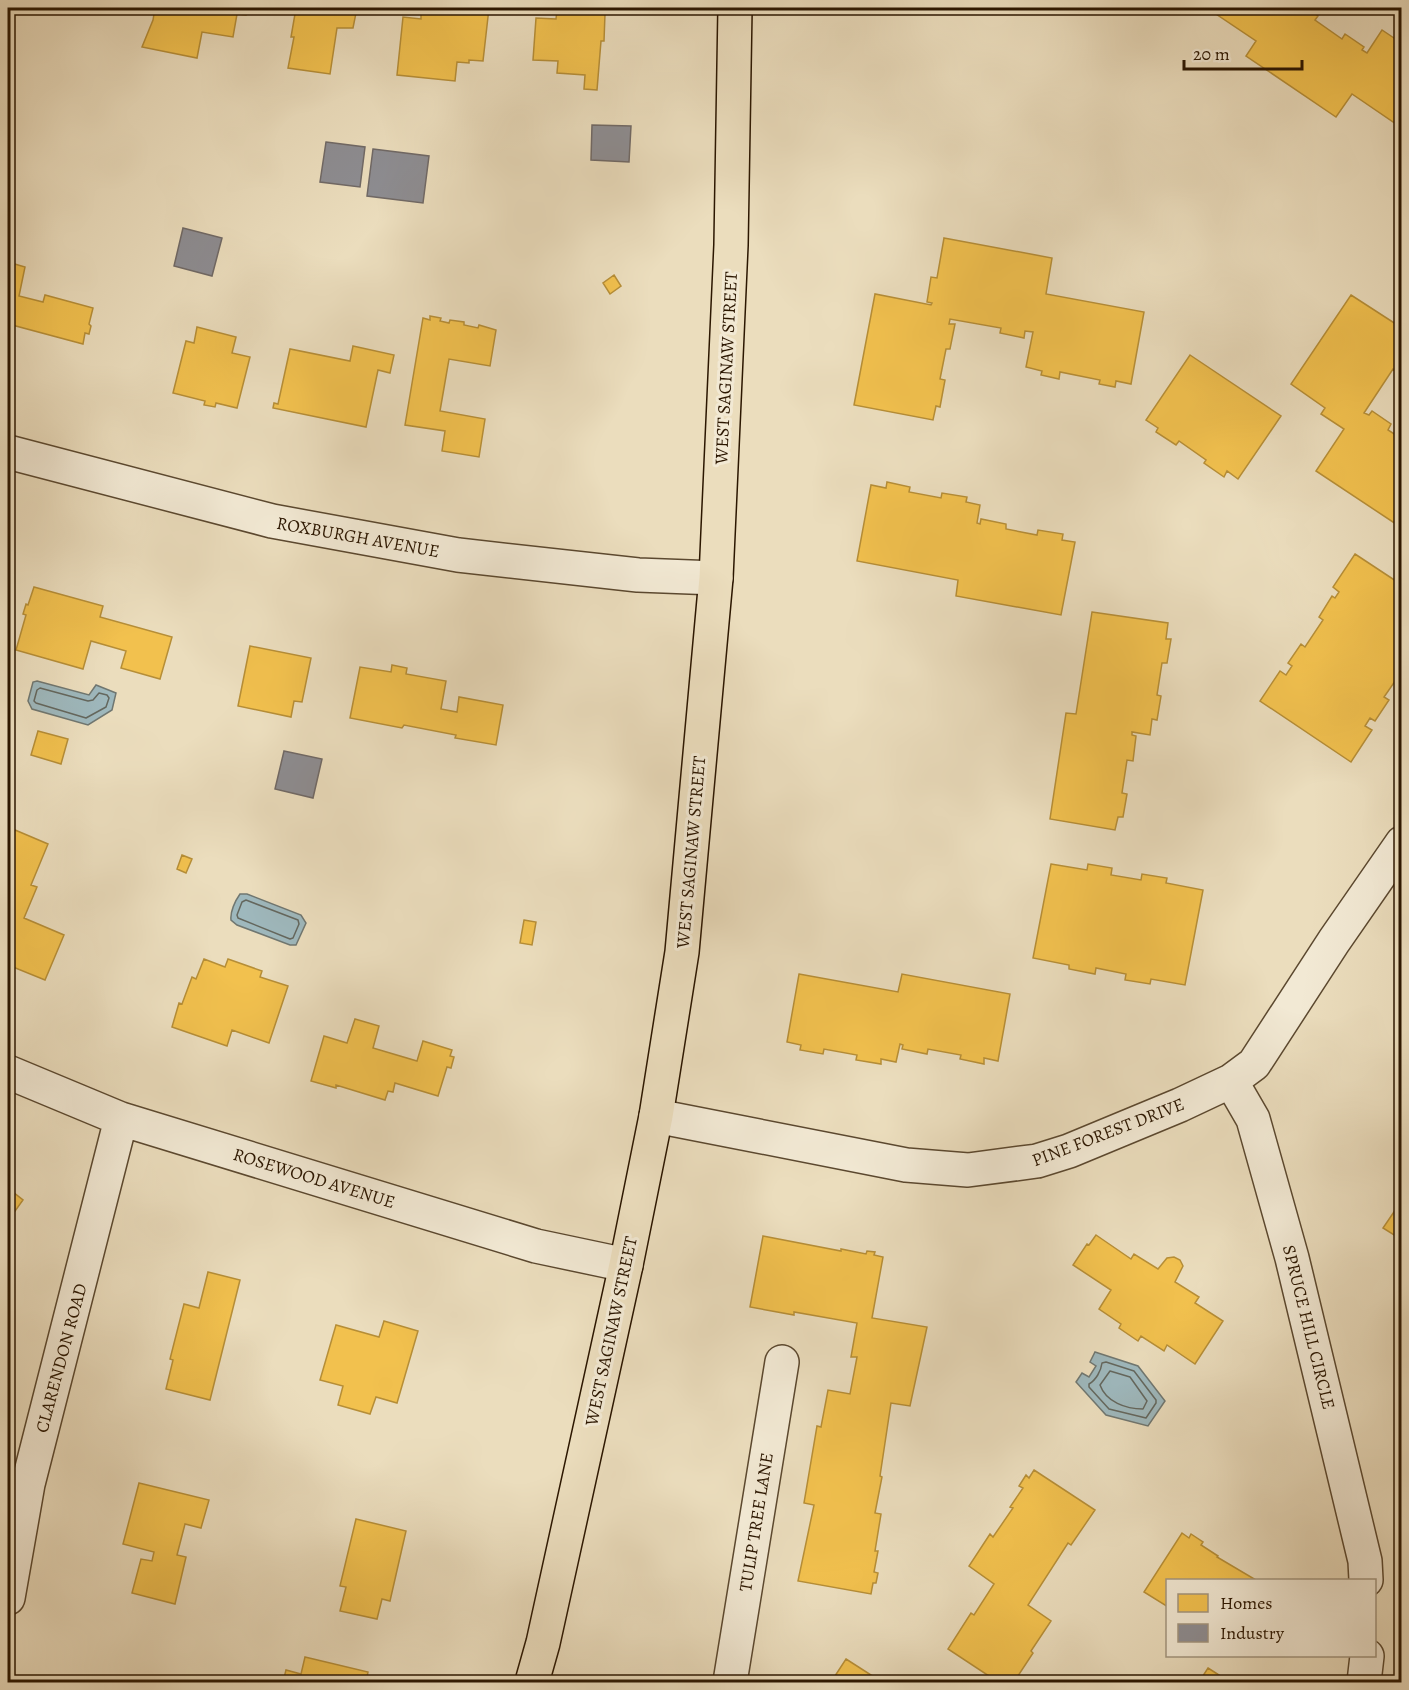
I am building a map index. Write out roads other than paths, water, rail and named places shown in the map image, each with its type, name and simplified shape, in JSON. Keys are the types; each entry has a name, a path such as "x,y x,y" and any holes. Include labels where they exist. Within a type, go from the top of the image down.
{"main road":[{"name":"WEST SAGINAW STREET","path":"532,1683 543,1643 626,1265 656,1116 682,952 716,578 731,245 735,8"}],"street":[{"name":"ROXBURGH AVENUE","path":"8,452 272,521 458,555 638,575 716,578"},
{"name":"PINE FOREST DRIVE","path":"656,1116 906,1165 968,1170 1047,1158 1180,1105 1232,1081 1254,1064 1271,1041 1334,940 1401,843"},
{"name":"ROSEWOOD AVENUE","path":"8,1072 121,1119 544,1248 626,1265"},
{"name":"SPRUCE HILL CIRCLE","path":"1232,1081 1254,1119 1289,1248 1329,1405 1365,1561 1366,1579"},
{"name":"CLARENDON ROAD","path":"8,1598 28,1484 121,1119"},
{"name":"TULIP TREE LANE","path":"730,1683 782,1362"},
{"path":"1364,1683 1367,1657"}],"water":[{"path":"37,681 89,695 96,685 116,693 112,710 88,725 32,709 28,701 33,682"},
{"path":"240,894 247,894 301,915 306,923 296,945 290,945 237,925 231,920 233,907"},
{"path":"1095,1352 1138,1366 1165,1401 1148,1426 1106,1415 1076,1382 1082,1373 1089,1377 1096,1366 1090,1362"}]}
